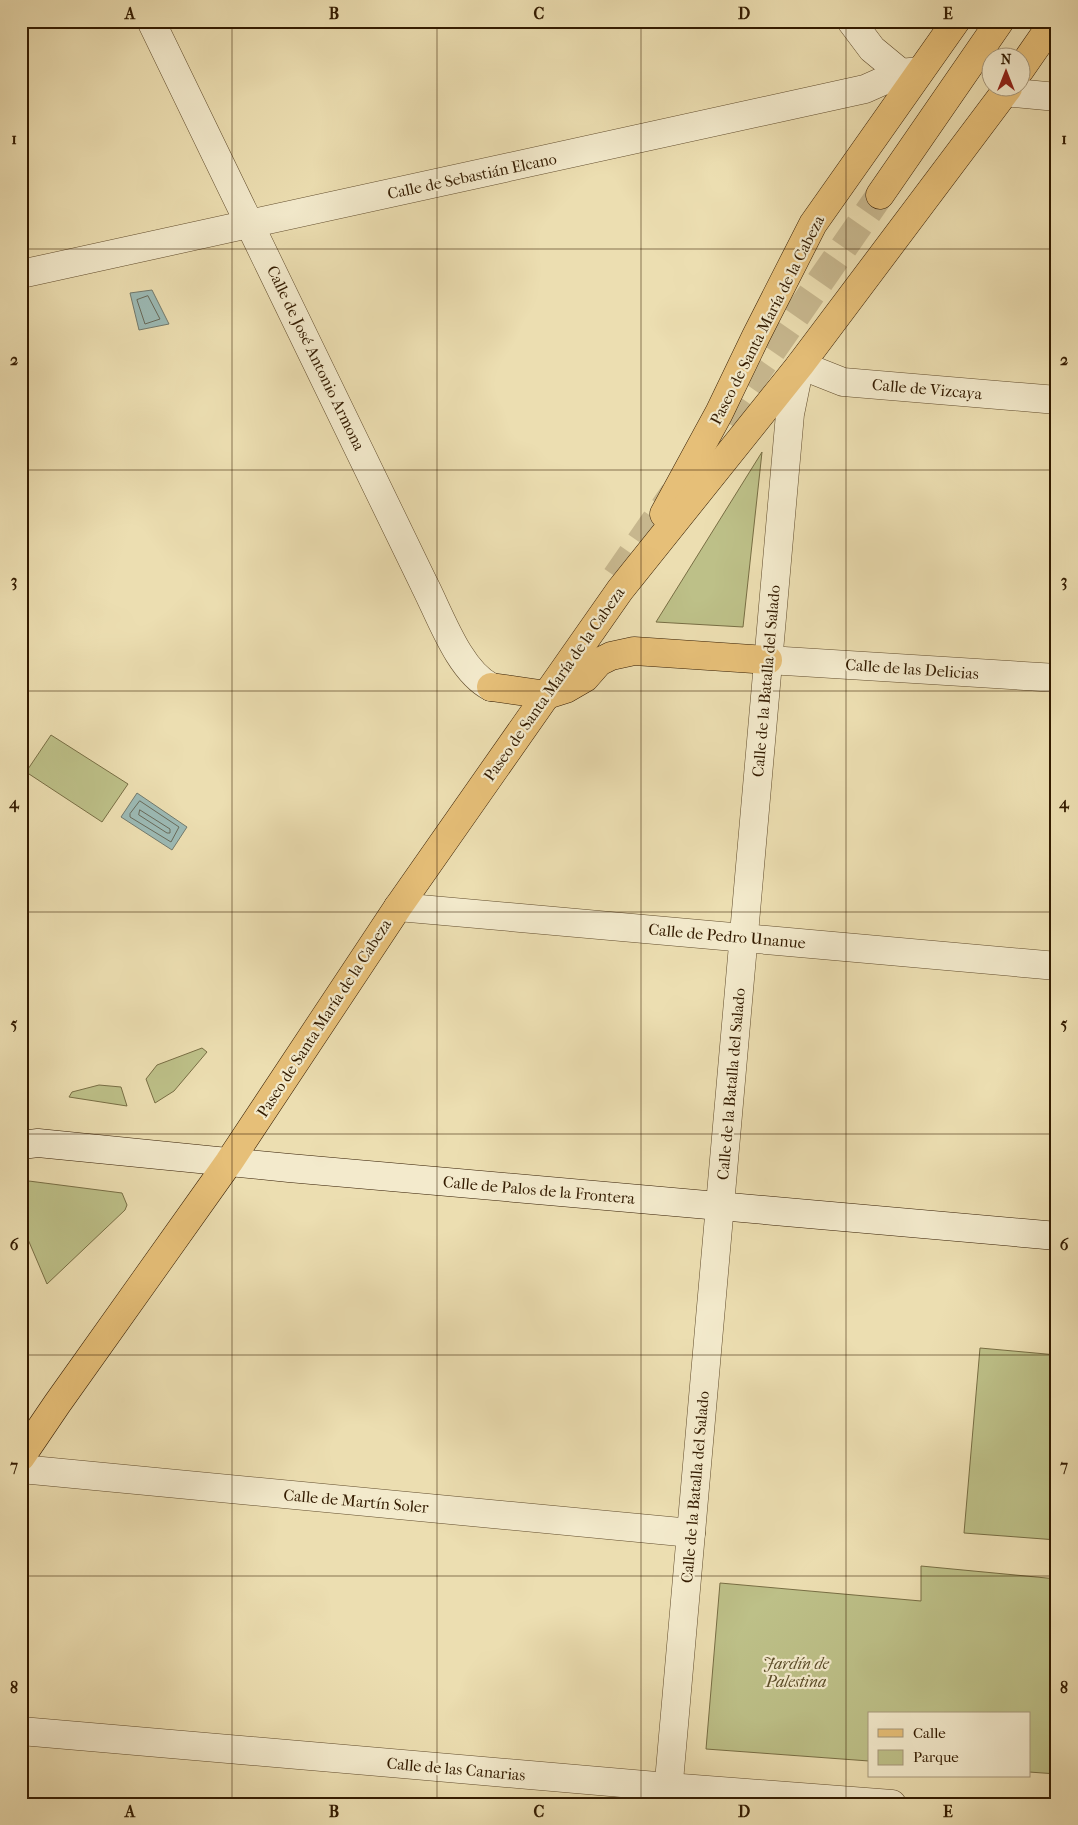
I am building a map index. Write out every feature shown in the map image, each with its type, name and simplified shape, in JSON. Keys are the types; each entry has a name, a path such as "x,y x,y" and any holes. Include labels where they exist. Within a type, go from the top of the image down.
{"main road":[{"name":"Paseo de Santa María de la Cabeza","path":"628,578 719,412 813,224 910,72 956,21"},
{"path":"880,195 1000,21"},
{"path":"1030,56 1054,21"},
{"name":"Paseo de Santa María de la Cabeza","path":"21,1457 229,1162 398,907 628,578 800,365 1000,98"},
{"path":"491,687 548,695 566,689 585,678 599,662 610,656 634,651 768,660"},
{"path":"491,687 506,700 511,714 512,743"}],"street":[{"name":"Calle de José Antonio Armona","path":"151,21 424,584 466,665 480,681 491,687"},
{"path":"851,21 872,49 910,72"},
{"name":"Calle de Sebastián Elcano","path":"21,274 865,90 910,72"},
{"path":"1030,93 1057,97"},
{"name":"Calle de Vizcaya","path":"800,365 843,382 1057,400"},
{"name":"Calle de la Batalla del Salado","path":"668,1796 790,414 800,365"},
{"name":"Calle de las Delicias","path":"768,660 1057,678"},
{"name":"Calle de Pedro Unanue","path":"398,907 1057,966"},
{"name":"Calle de Palos de la Frontera","path":"27,1141 229,1162 1057,1236"},
{"name":"Calle de Martín Soler","path":"21,1469 690,1533"},
{"name":"Calle de las Canarias","path":"21,1731 668,1796 892,1804"}],"green space":[{"path":"762,452 743,627 656,622"},
{"path":"51,735 128,784 102,822 26,772"},
{"path":"202,1048 207,1052 174,1091 155,1103 146,1079 157,1065"},
{"path":"99,1085 121,1087 127,1106 69,1097 72,1092"},
{"path":"21,1180 122,1193 127,1205 125,1210 47,1284 21,1223"},
{"path":"980,1348 1057,1355 1057,1540 964,1533"},
{"name":"Jardín de Palestina","path":"921,1566 1057,1579 1057,1774 1030,1772 1030,1712 868,1712 868,1761 706,1749 720,1583 921,1601"}],"water":[{"path":"152,290 169,324 139,330 130,293"},
{"path":"137,793 187,827 172,850 121,817"}],"tunnel":[{"path":"724,420 880,195"},
{"path":"616,577 674,493"}]}
